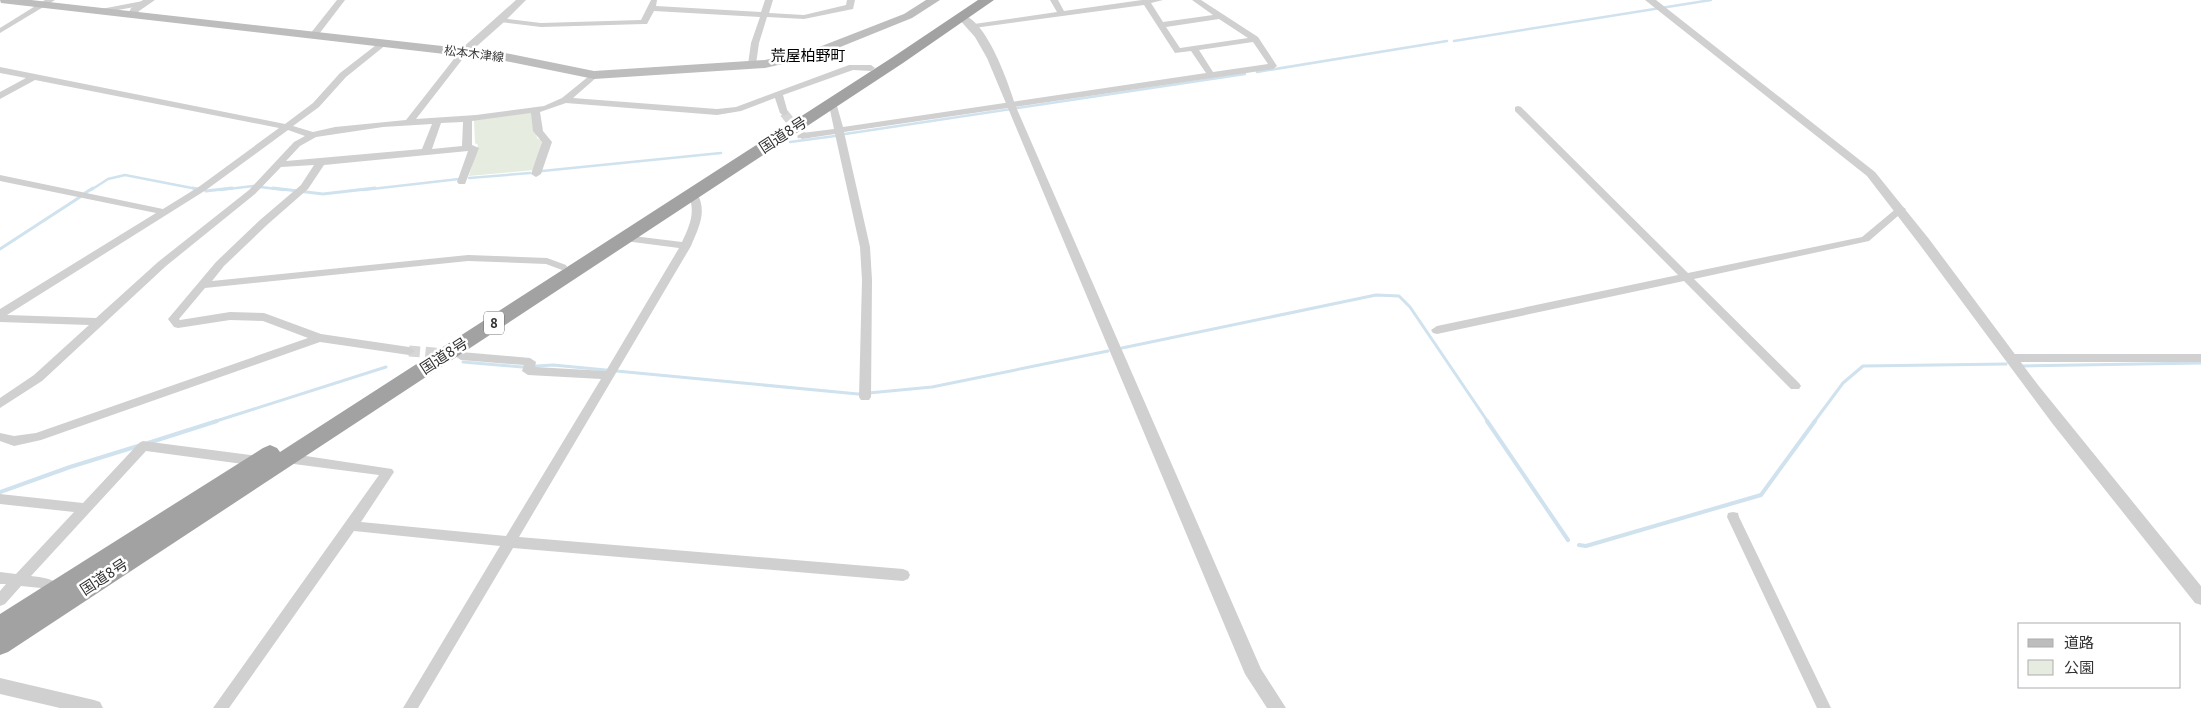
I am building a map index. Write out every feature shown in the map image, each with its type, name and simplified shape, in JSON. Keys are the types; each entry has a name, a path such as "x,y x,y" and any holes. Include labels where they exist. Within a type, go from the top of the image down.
{"highway":[{"name":"国道8号","path":"0,626 871,68 972,0"},
{"name":"国道8号","path":"0,645 828,106 968,22 987,0"}],"main road":[{"name":"松本木津線","path":"0,0 47,2 133,15 505,57 594,74 789,60 818,52 908,16 934,0"}],"street":[{"path":"313,36 341,0"},
{"path":"409,122 464,52 501,20 520,0"},
{"path":"752,64 755,43 768,0"},
{"path":"501,20 541,26 644,22 653,4 804,18 850,7 851,0"},
{"path":"1054,0 1062,14"},
{"path":"968,22 1062,14 1140,1 1159,0"},
{"path":"802,136 1011,107 1273,66 1256,39 1196,0"},
{"path":"1650,0 1871,174 1901,209 2011,358 2201,598"},
{"path":"100,11 147,1"},
{"path":"133,15 134,10 147,1"},
{"path":"1140,1 1178,51 1256,39"},
{"path":"0,31 47,2"},
{"path":"1160,25 1220,16"},
{"path":"968,22 985,45 1254,674 1277,708"},
{"path":"0,316 203,188 316,106 343,76 383,44"},
{"path":"1194,49 1211,75"},
{"path":"566,100 717,112 738,109 852,68 871,68"},
{"path":"0,70 288,127 313,135"},
{"path":"0,404 38,378 162,264 252,192 296,144 313,135 356,127 468,118 546,108 566,100 594,74"},
{"path":"0,96 35,76"},
{"path":"779,95 784,113"},
{"path":"828,106 834,108 865,247 867,280 864,393"},
{"path":"535,109 538,131 547,142 536,174"},
{"path":"1518,109 1794,386"},
{"path":"467,148 468,118"},
{"path":"426,152 438,120"},
{"path":"279,164 474,148 462,182"},
{"path":"321,162 301,191 264,222 202,285 173,319 178,324 230,316 264,317 319,338 409,351"},
{"path":"0,178 165,212"},
{"path":"410,708 686,246 699,212 693,193"},
{"path":"1437,330 1865,239 1901,209"},
{"path":"624,238 686,246"},
{"path":"202,285 468,258 547,261 562,267"},
{"path":"0,316 99,322"},
{"path":"0,437 14,440 37,437 319,338"},
{"path":"461,356 530,362 528,371 610,372"},
{"path":"2011,358 2201,358"},
{"path":"0,600 143,446 258,461"},
{"path":"220,708 388,472 286,458"},
{"path":"0,499 86,508"},
{"path":"1733,517 1824,708"},
{"path":"351,526 510,542 903,575"},
{"path":"0,578 43,583 57,590"},
{"path":"0,686 94,708"}],"green space":[{"path":"532,112 537,138 542,141 534,170 469,176 478,145 475,143 474,120"}],"waterway":[{"path":"1454,41 1711,0"},
{"path":"1257,72 1447,41"},
{"path":"845,134 1245,74"},
{"path":"790,142 835,136"},
{"path":"542,171 721,153"},
{"path":"469,178 530,173"},
{"path":"91,190 108,179 125,175 197,189 193,188"},
{"path":"363,190 459,179"},
{"path":"220,190 253,186 284,190"},
{"path":"85,193 93,188"},
{"path":"206,191 232,188"},
{"path":"273,188 323,194 375,188"},
{"path":"0,249 80,197"},
{"path":"1122,348 1376,295 1399,296 1410,307 1488,422"},
{"path":"463,362 522,367 553,365 858,394 932,387 1108,351"},
{"path":"2022,366 2201,363"},
{"path":"1814,422 1843,383 1863,366 2006,364"},
{"path":"213,422 386,367"},
{"path":"148,443 217,421"},
{"path":"1487,421 1568,540"},
{"path":"1579,545 1586,546 1761,495 1815,421"},
{"path":"0,492 70,467 138,446"}],"tunnel":[{"path":"784,113 802,136"},
{"path":"409,351 447,354"}],"district":[{"name":"荒屋柏野町","path":"808,56"}]}
